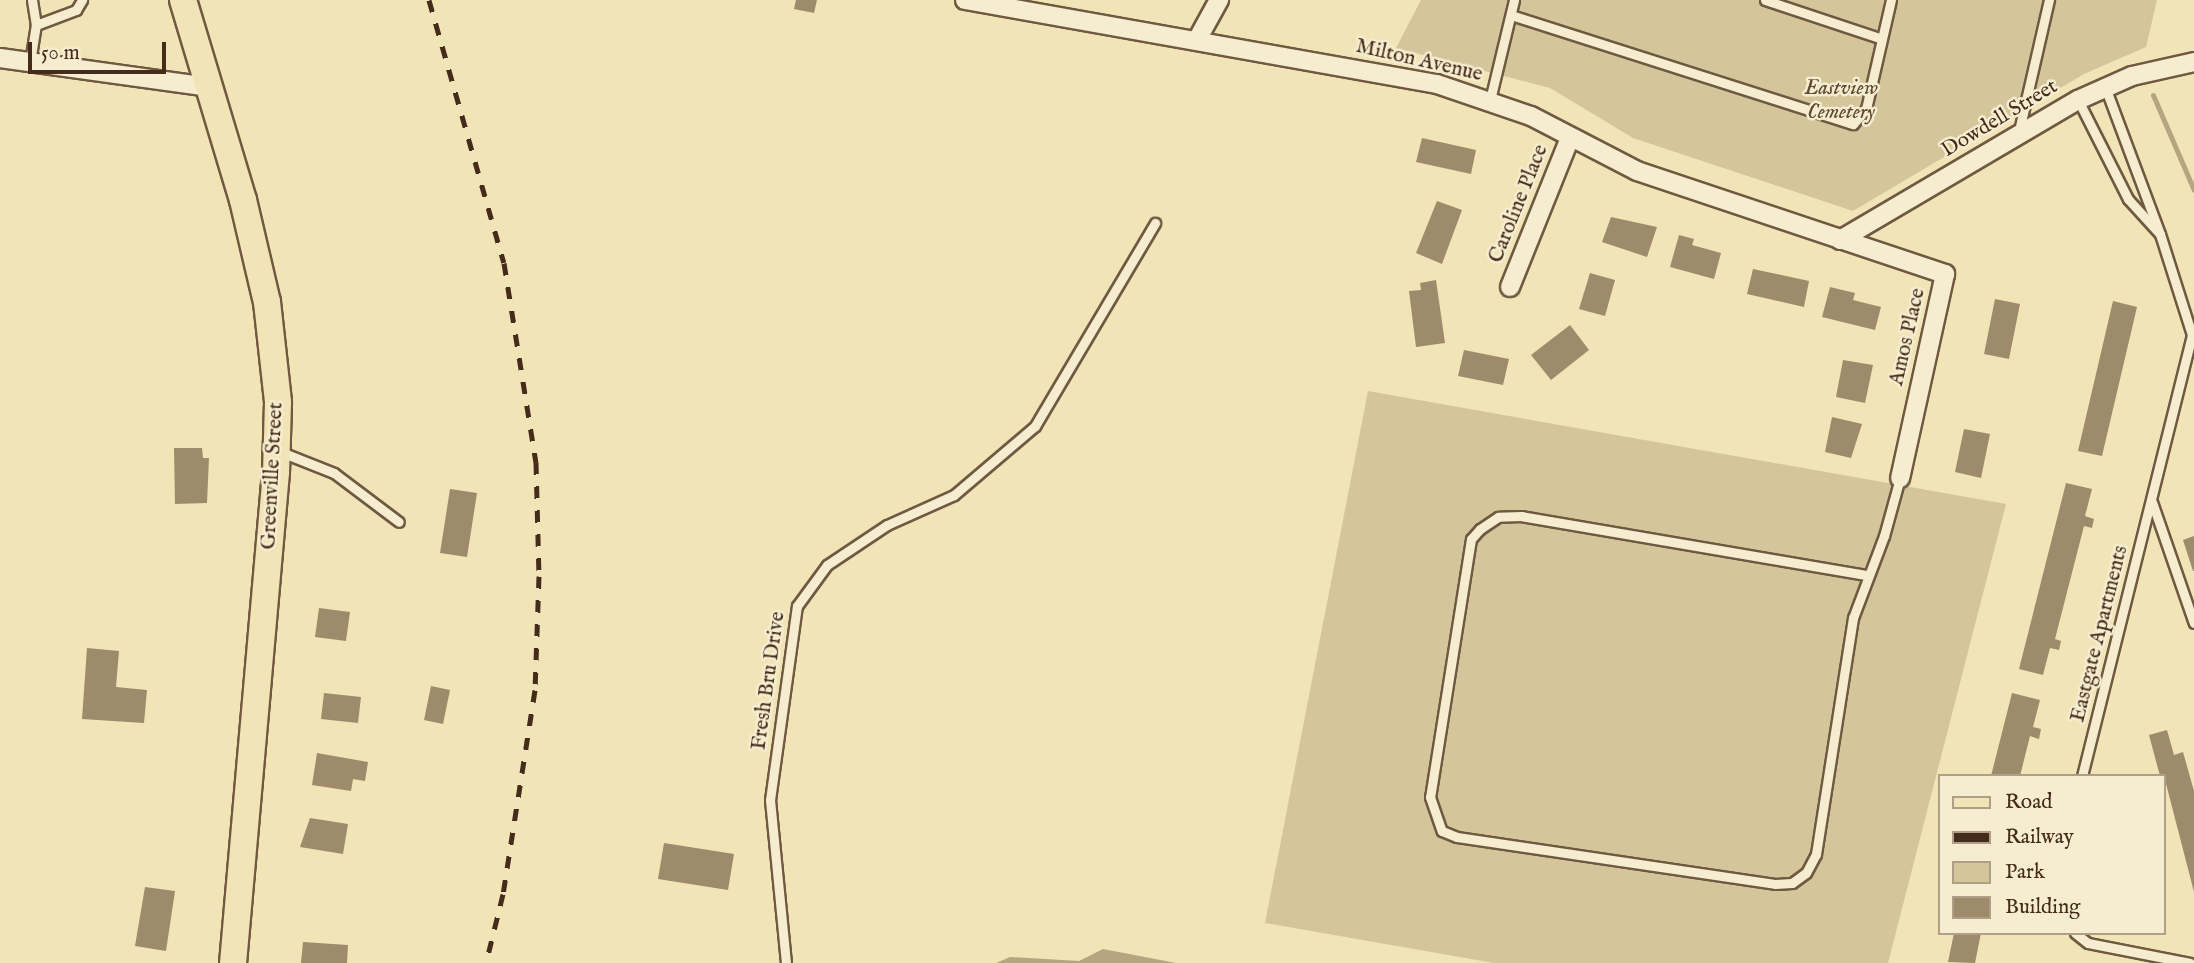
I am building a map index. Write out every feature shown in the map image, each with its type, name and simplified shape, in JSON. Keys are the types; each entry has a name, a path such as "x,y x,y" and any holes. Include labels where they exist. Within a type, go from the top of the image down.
{"main road":[{"name":"Greenville Street","path":"183,0 243,200 275,336 277,450 233,963"}],"street":[{"name":"Milton Avenue","path":"965,0 1437,83 1490,100 1637,172 1840,240"},
{"path":"1197,40 1220,0"},
{"path":"0,58 208,87"},
{"name":"Dowdell Street","path":"1840,240 2078,100 2105,87 2157,69 2194,62"},
{"name":"Caroline Place","path":"1510,287 1570,138"},
{"name":"Amos Place","path":"1840,240 1945,274 1900,478"}],"lane":[{"path":"30,62 36,25 32,0"},
{"path":"36,25 76,10 82,0"},
{"path":"1490,100 1514,0"},
{"path":"1765,0 1882,39"},
{"path":"1511,15 1844,124 1853,124 1866,109 1891,0"},
{"path":"2018,136 2049,0"},
{"name":"Eastgate Apartments","path":"2083,774 2192,335 2160,233 2105,87"},
{"path":"2078,100 2128,199 2160,233"},
{"name":"Fresh Bru Drive","path":"786,963 770,800 797,606 827,565 887,524 954,495 1035,426 1155,223"},
{"path":"277,450 334,473 399,522"},
{"path":"1866,575 1522,516 1498,517 1480,528 1471,539 1430,797 1442,831 1485,841 1792,883 1806,873 1816,854 1853,618 1866,575 1884,536 1900,478"},
{"path":"2152,500 2194,623"},
{"path":"2078,935 2088,943 2190,963"}],"green space":[{"name":"Eastview Cemetery","path":"1421,0 2157,0 2146,47 2084,74 1853,211 1633,138 1550,88 1396,48"},
{"path":"1368,391 2006,504 1888,963 1494,963 1265,923"}],"shaded area":[{"path":"1103,949 1176,963 996,963 1010,957 1079,961"}],"building":[{"path":"796,0 817,0 814,13 794,9"},
{"path":"1422,138 1476,150 1471,174 1416,162"},
{"path":"1437,201 1462,210 1442,264 1416,253"},
{"path":"1611,217 1657,227 1647,257 1602,242"},
{"path":"1679,235 1694,239 1692,245 1721,253 1714,279 1670,267"},
{"path":"1753,269 1809,281 1804,307 1747,294"},
{"path":"1590,273 1615,280 1605,316 1579,309"},
{"path":"1436,280 1445,343 1416,347 1409,291 1421,290 1420,283"},
{"path":"1830,287 1855,293 1853,300 1881,307 1875,330 1822,317"},
{"path":"1995,299 2020,304 2009,359 1984,354"},
{"path":"2113,301 2137,307 2102,456 2078,451"},
{"path":"1570,325 1589,350 1551,380 1531,355"},
{"path":"1464,350 1509,359 1503,385 1458,376"},
{"path":"1843,360 1873,365 1865,403 1836,397"},
{"path":"1832,417 1862,424 1851,458 1825,452"},
{"path":"1964,429 1990,434 1981,478 1955,472"},
{"path":"174,448 202,448 203,458 209,458 207,503 175,504"},
{"path":"2066,483 2092,489 2085,516 2094,519 2092,528 2084,526 2055,639 2061,641 2059,650 2050,648 2043,675 2019,669"},
{"path":"450,489 477,493 467,557 440,553"},
{"path":"2194,536 2194,571 2193,571 2183,540"},
{"path":"319,608 350,612 346,641 315,637"},
{"path":"87,648 119,651 116,687 147,690 144,723 82,719"},
{"path":"431,686 450,690 443,724 424,720"},
{"path":"324,693 361,697 358,723 321,719"},
{"path":"2012,693 2040,700 2033,727 2041,729 2039,739 2030,736 2020,774 1992,774"},
{"path":"2167,730 2174,755 2183,752 2194,791 2194,892 2166,784 2166,774 2159,774 2149,735"},
{"path":"317,753 368,762 365,781 353,779 351,791 312,785"},
{"path":"310,818 348,824 343,854 300,847"},
{"path":"664,843 734,854 728,890 658,879"},
{"path":"145,887 175,891 166,951 135,946"},
{"path":"1954,935 1981,935 1975,963 1948,962"},
{"path":"303,942 348,945 347,963 301,963"}],"waterway":[{"path":"2153,95 2194,190"}],"railway":[{"path":"429,0 504,263 536,462 539,576 535,690 503,894 486,963"}]}
